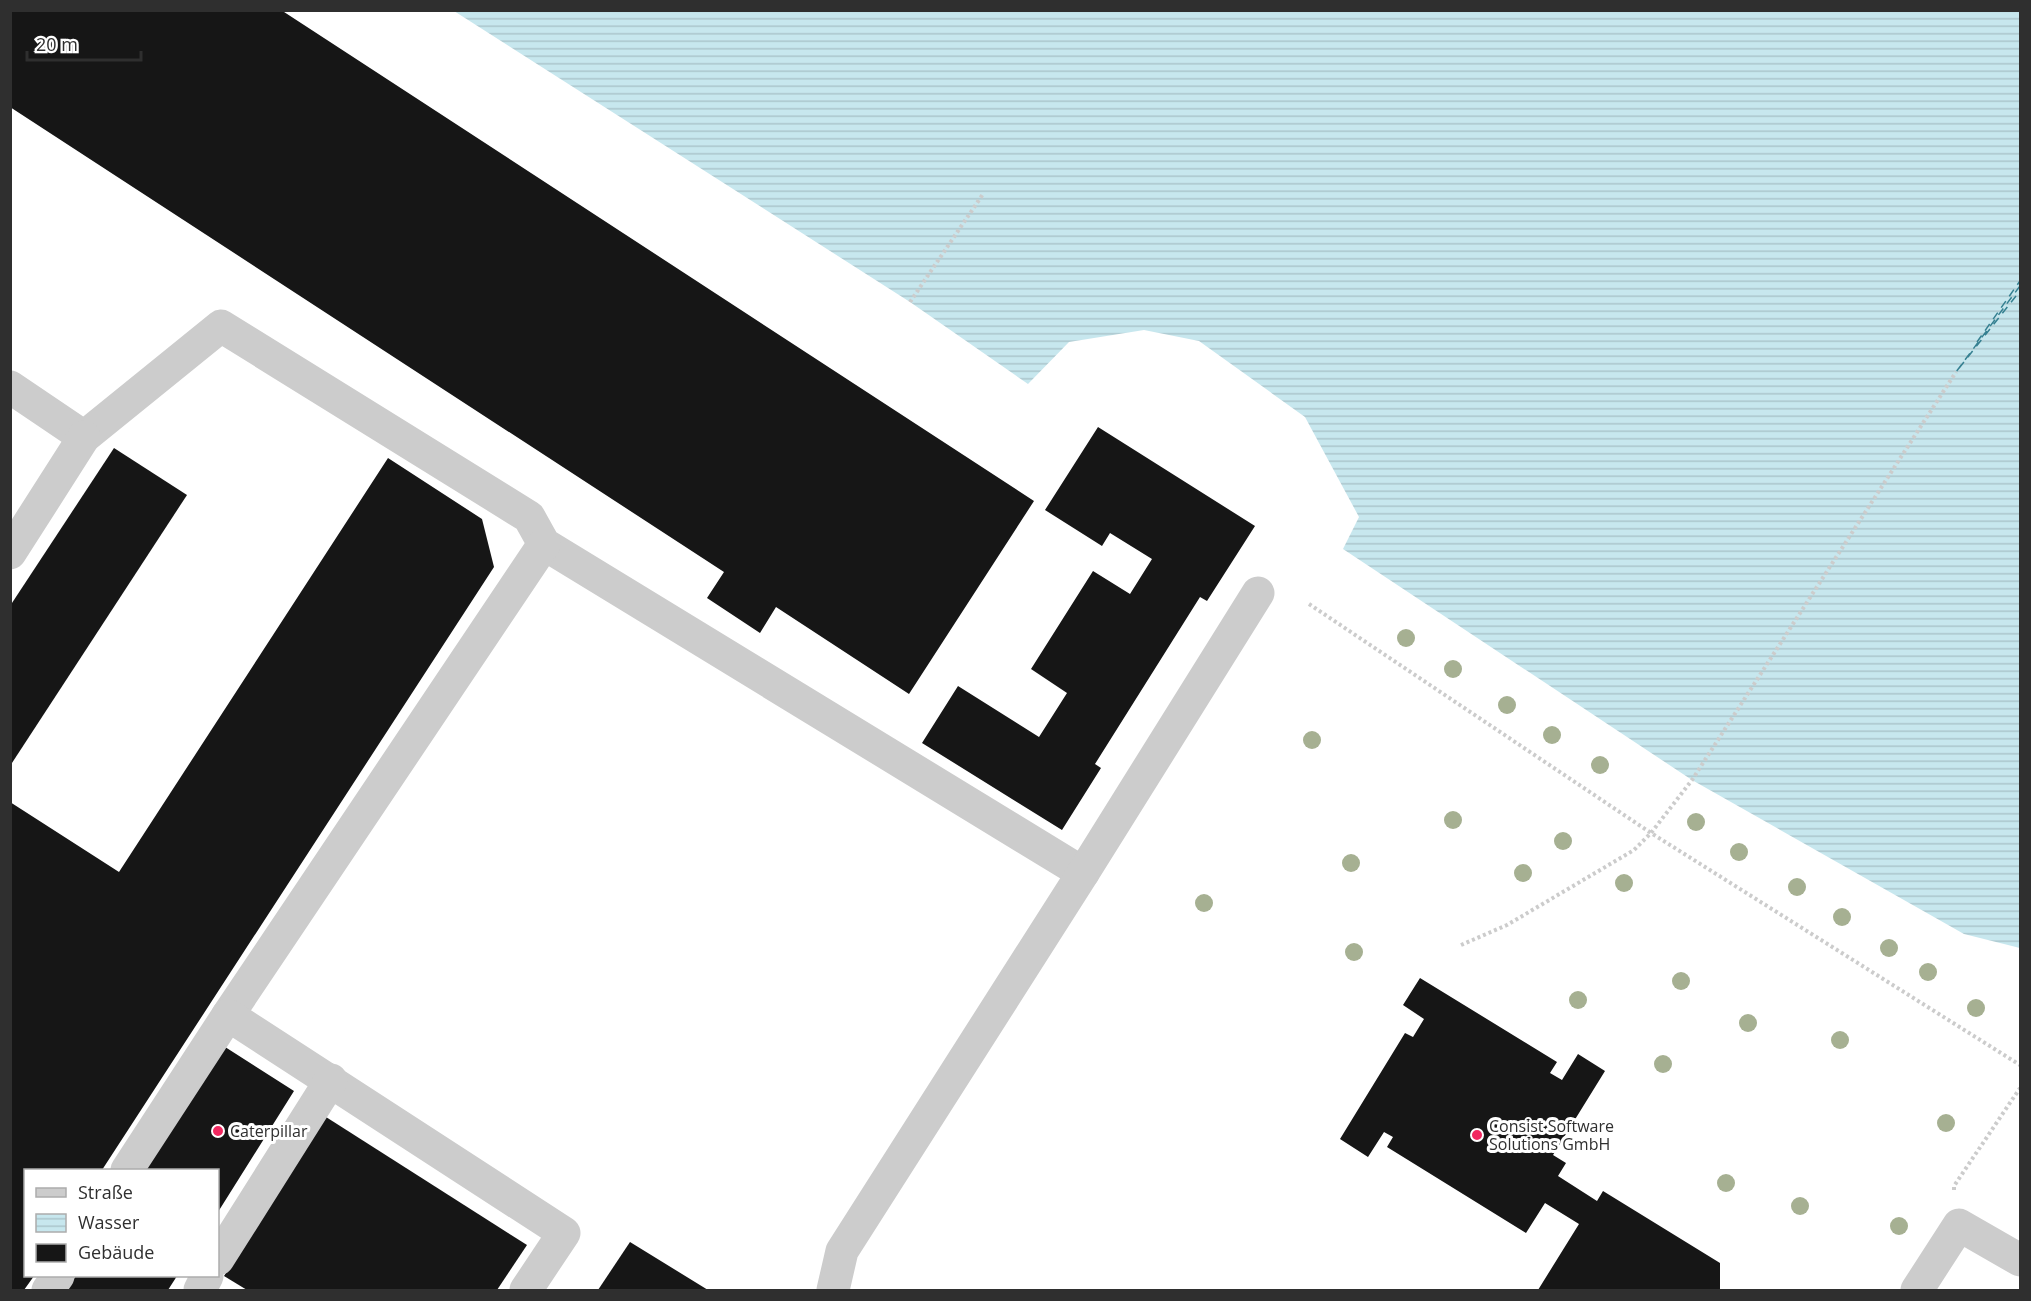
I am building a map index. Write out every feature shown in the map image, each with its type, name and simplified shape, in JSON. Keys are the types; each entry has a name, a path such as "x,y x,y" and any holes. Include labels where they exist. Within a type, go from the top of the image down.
{"street":[{"path":"10,553 84,437 220,326 529,517 544,544 1083,873"},
{"path":"10,387 84,437"},
{"path":"128,1169 228,1015 544,544"},
{"path":"833,1290 842,1251 1083,873 1258,592"},
{"path":"228,1015 564,1233 526,1290"},
{"path":"219,1257 331,1080"},
{"path":"1917,1290 1959,1225 2020,1260"},
{"path":"48,1290 57,1277"}],"path":[{"path":"910,302 983,194"},
{"path":"1461,945 1507,925 1634,850 1652,833 1692,780 1956,372"},
{"path":"1309,604 1652,833 2020,1065"},
{"path":"1959,1225 1954,1186 2020,1088"}],"water":[{"path":"454,11 2020,11 2020,948 1964,934 1692,780 1343,549 1359,517 1305,417 1199,341 1144,330 1069,342 1028,384 910,302"}],"building":[{"path":"10,10 281,10 1034,501 909,694 776,607 760,633 707,598 724,572 10,107"},
{"path":"1098,427 1255,526 1207,601 1200,597 1095,764 1101,768 1062,830 922,743 958,686 1039,737 1067,693 1031,669 1093,571 1130,594 1152,559 1110,533 1102,546 1045,510"},
{"path":"114,448 187,495 10,766 10,606"},
{"path":"388,458 482,519 494,567 103,1169 24,1169 24,1277 33,1277 24,1290 10,1290 10,802 119,872"},
{"name":"Consist Software Solutions GmbH","path":"1420,978 1557,1062 1550,1073 1562,1080 1578,1054 1605,1071 1553,1155 1566,1163 1558,1176 1597,1201 1603,1191 1720,1263 1720,1290 1538,1290 1579,1224 1545,1203 1526,1233 1387,1147 1393,1137 1384,1132 1368,1157 1340,1139 1405,1033 1413,1037 1424,1019 1403,1005"},
{"name":"Caterpillar","path":"222,1045 294,1091 219,1210 219,1169 143,1169"},
{"path":"326,1117 527,1245 497,1290 247,1290 224,1276"},
{"path":"630,1242 708,1290 598,1290"},
{"path":"75,1277 176,1277 168,1290 66,1290"}],"ferry route":[{"path":"1977,342 2020,281"},
{"path":"2020,286 1956,372 2020,291"}],"place":[{"name":"Caterpillar","path":"218,1131"},
{"name":"Consist Software Solutions GmbH","path":"1477,1135"}]}
